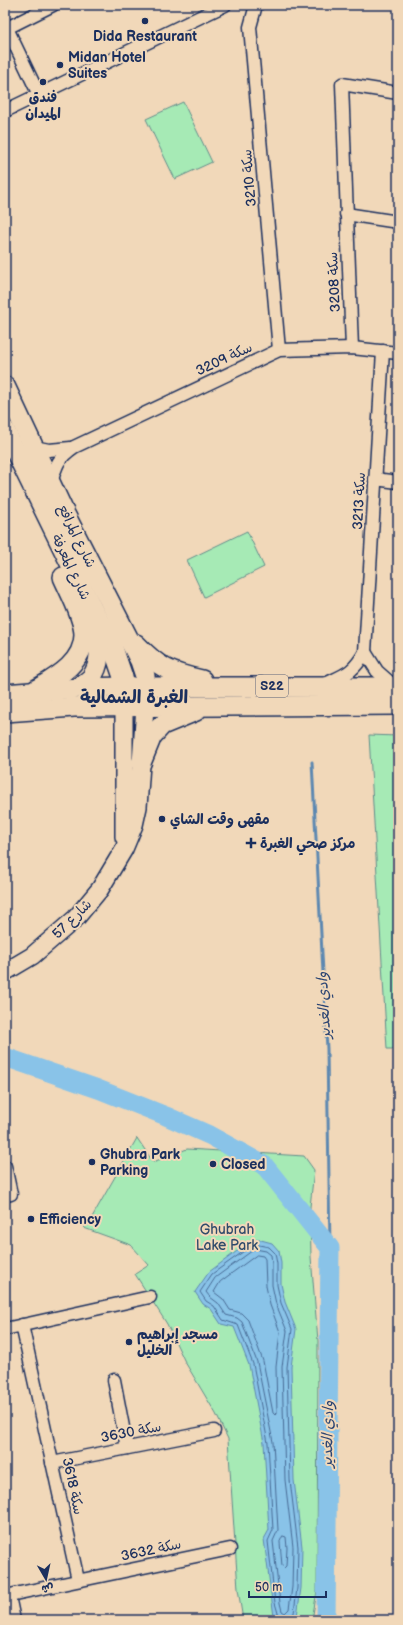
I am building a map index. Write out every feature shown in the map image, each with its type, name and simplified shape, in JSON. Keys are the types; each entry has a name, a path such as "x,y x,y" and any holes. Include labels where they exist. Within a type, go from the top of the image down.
{"main road":[{"name":"شارع المرافع","path":"5,386 94,571 140,661 145,676 145,687"},
{"name":"شارع المعرفة","path":"5,430 117,657 123,677 124,707"},
{"path":"5,461 56,560 82,621 84,635 82,648 69,668 60,676 33,691"},
{"path":"79,688 91,678 100,652 99,637 92,608"},
{"path":"126,631 152,660 168,671 239,687"},
{"name":"S22","path":"5,694 79,688 124,687 396,686"},
{"path":"145,687 145,707"},
{"path":"141,764 152,736 162,725 210,706"},
{"name":"S22","path":"5,712 74,707 398,706"}],"street":[{"path":"39,95 6,26 54,5"},
{"path":"5,112 225,5"},
{"name":"سكة 3210","path":"256,5 250,28 279,350"},
{"name":"سكة 3208","path":"352,348 342,84 398,92"},
{"path":"346,214 398,222"},
{"name":"سكة 3209","path":"51,483 58,461 63,454 74,447 279,350 352,348 398,352"},
{"name":"سكة 3213","path":"365,652 383,351"},
{"name":"سكة 3209","path":"34,447 49,450 74,447"},
{"path":"375,479 398,482"},
{"path":"322,686 348,673 357,666 365,652 377,671 396,686"},
{"path":"124,707 124,849"},
{"name":"شارع 57","path":"5,972 32,956 76,918 100,889 124,849 134,824 138,807 145,707"},
{"path":"5,1166 11,1194 5,1195"},
{"path":"5,1329 150,1297"},
{"name":"سكة 3618","path":"22,1325 78,1580"},
{"path":"114,1380 127,1448"},
{"name":"سكة 3630","path":"52,1463 214,1431"},
{"name":"سكة 3632","path":"78,1580 230,1549"},
{"path":"14,1620 7,1596 78,1580"}],"green space":[{"path":"183,102 212,162 175,179 146,119"},
{"path":"247,531 264,567 204,597 187,560"},
{"path":"369,735 398,736 398,1049 387,1049"},
{"name":"Ghubrah Lake Park","path":"137,1138 153,1162 187,1149 304,1156 314,1170 310,1207 311,1257 318,1341 317,1591 312,1620 243,1620 238,1589 228,1439 216,1414 185,1362 167,1324 135,1274 149,1265 131,1245 84,1228 91,1219"}],"water":[{"path":"252,1240 261,1240 272,1243 279,1251 281,1263 281,1284 285,1302 296,1329 291,1367 294,1480 302,1547 301,1588 297,1616 286,1620 274,1617 264,1539 269,1530 264,1443 249,1365 234,1327 221,1324 211,1309 203,1304 195,1292 209,1272"}],"waterway":[{"name":"وادي الغدير","path":"312,762 327,1049 330,1248"},
{"name":"وادي الغدير","path":"5,1057 98,1089 166,1116 209,1135 264,1165 330,1248 326,1620"}],"place":[{"name":"Dida Restaurant","path":"145,21"},
{"name":"Midan Hotel Suites","path":"60,65"},
{"name":"فندق الميدان","path":"43,82"},
{"name":"مقهى وقت الشاي","path":"162,819"},
{"name":"مركز صحي الغبرة","path":"251,843"},
{"name":"Ghubra Park Parking","path":"92,1162"},
{"name":"Closed","path":"213,1164"},
{"name":"Efficiency","path":"31,1219"},
{"name":"مسجد إبراهيم الخليل","path":"129,1342"}],"district":[{"name":"الغبرة الشمالية","path":"134,697"}]}
